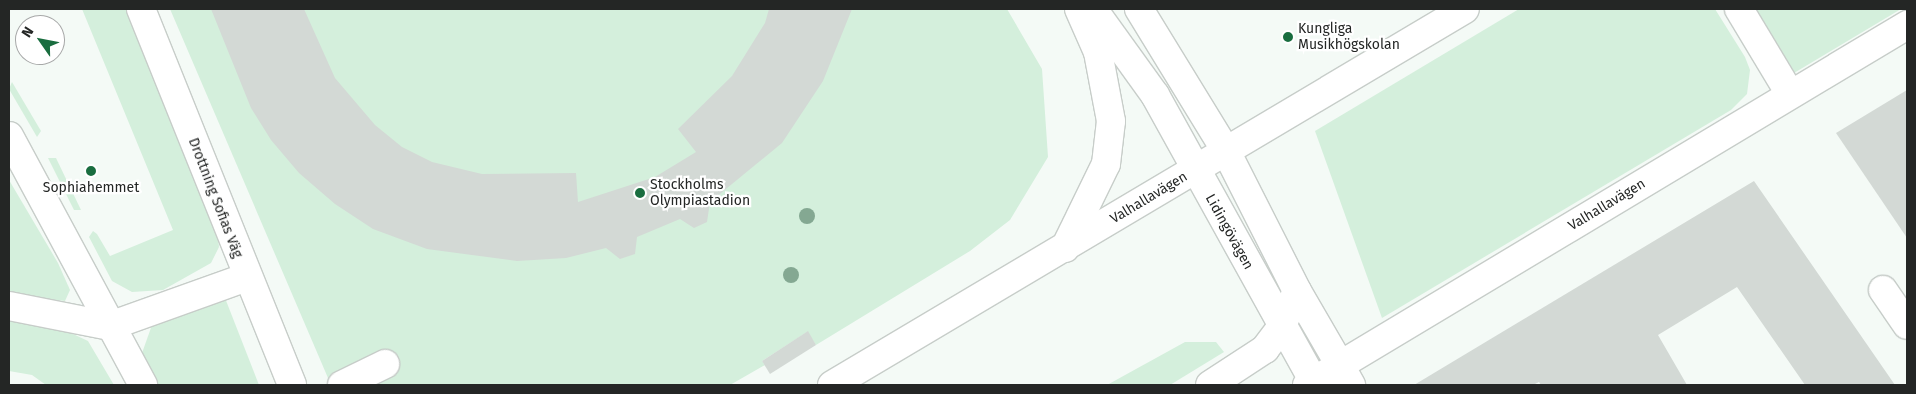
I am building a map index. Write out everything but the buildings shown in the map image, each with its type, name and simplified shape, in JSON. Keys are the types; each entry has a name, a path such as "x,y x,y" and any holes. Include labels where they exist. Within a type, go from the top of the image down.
{"main road":[{"name":"Drottning Sofias Väg","path":"141,9 247,277 292,385"},
{"path":"1065,248 1106,164 1111,121 1098,52 1079,9"},
{"name":"Lidingövägen","path":"1093,9 1155,95 1194,170 1312,384"},
{"path":"1139,9 1226,152 1297,291 1346,376"},
{"name":"Valhallavägen","path":"832,385 1465,9"},
{"path":"1739,9 1790,94"},
{"name":"Valhallavägen","path":"1312,384 1346,376 1790,94 1907,25"},
{"path":"13,150 143,385"},
{"path":"9,306 110,326 247,277"},
{"path":"1883,290 1907,325"},
{"path":"1210,385 1265,349 1280,328 1297,291"},
{"path":"342,385 385,364"}],"green space":[{"path":"82,9 129,9 217,229 219,247 211,263 163,290 132,292 112,281 89,237 93,231 97,234 110,256 173,230"},
{"name":"Stockholms Olympiastadion","path":"170,9 1007,9 1042,69 1048,157 1010,220 970,251 816,345 807,332 762,361 765,365 730,385 331,385"},
{"path":"1519,9 1715,9 1745,57 1750,70 1747,94 1731,110 1382,318 1315,131"},
{"path":"1753,9 1901,9 1794,73"},
{"path":"12,82 41,131 37,137 9,89"},
{"path":"48,158 56,158 81,210 74,210"},
{"path":"9,180 58,263 70,290 65,301 9,295"},
{"path":"225,298 259,385 155,385 142,353 152,325"},
{"path":"9,315 56,326 88,341 114,385 46,385 32,375 9,371"},
{"path":"1185,342 1216,342 1224,352 1170,385 1107,385"}],"place":[{"name":"Kungliga Musikhögskolan","path":"1288,37"},
{"name":"Sophiahemmet","path":"91,171"},
{"name":"Stockholms Olympiastadion","path":"640,193"}]}
